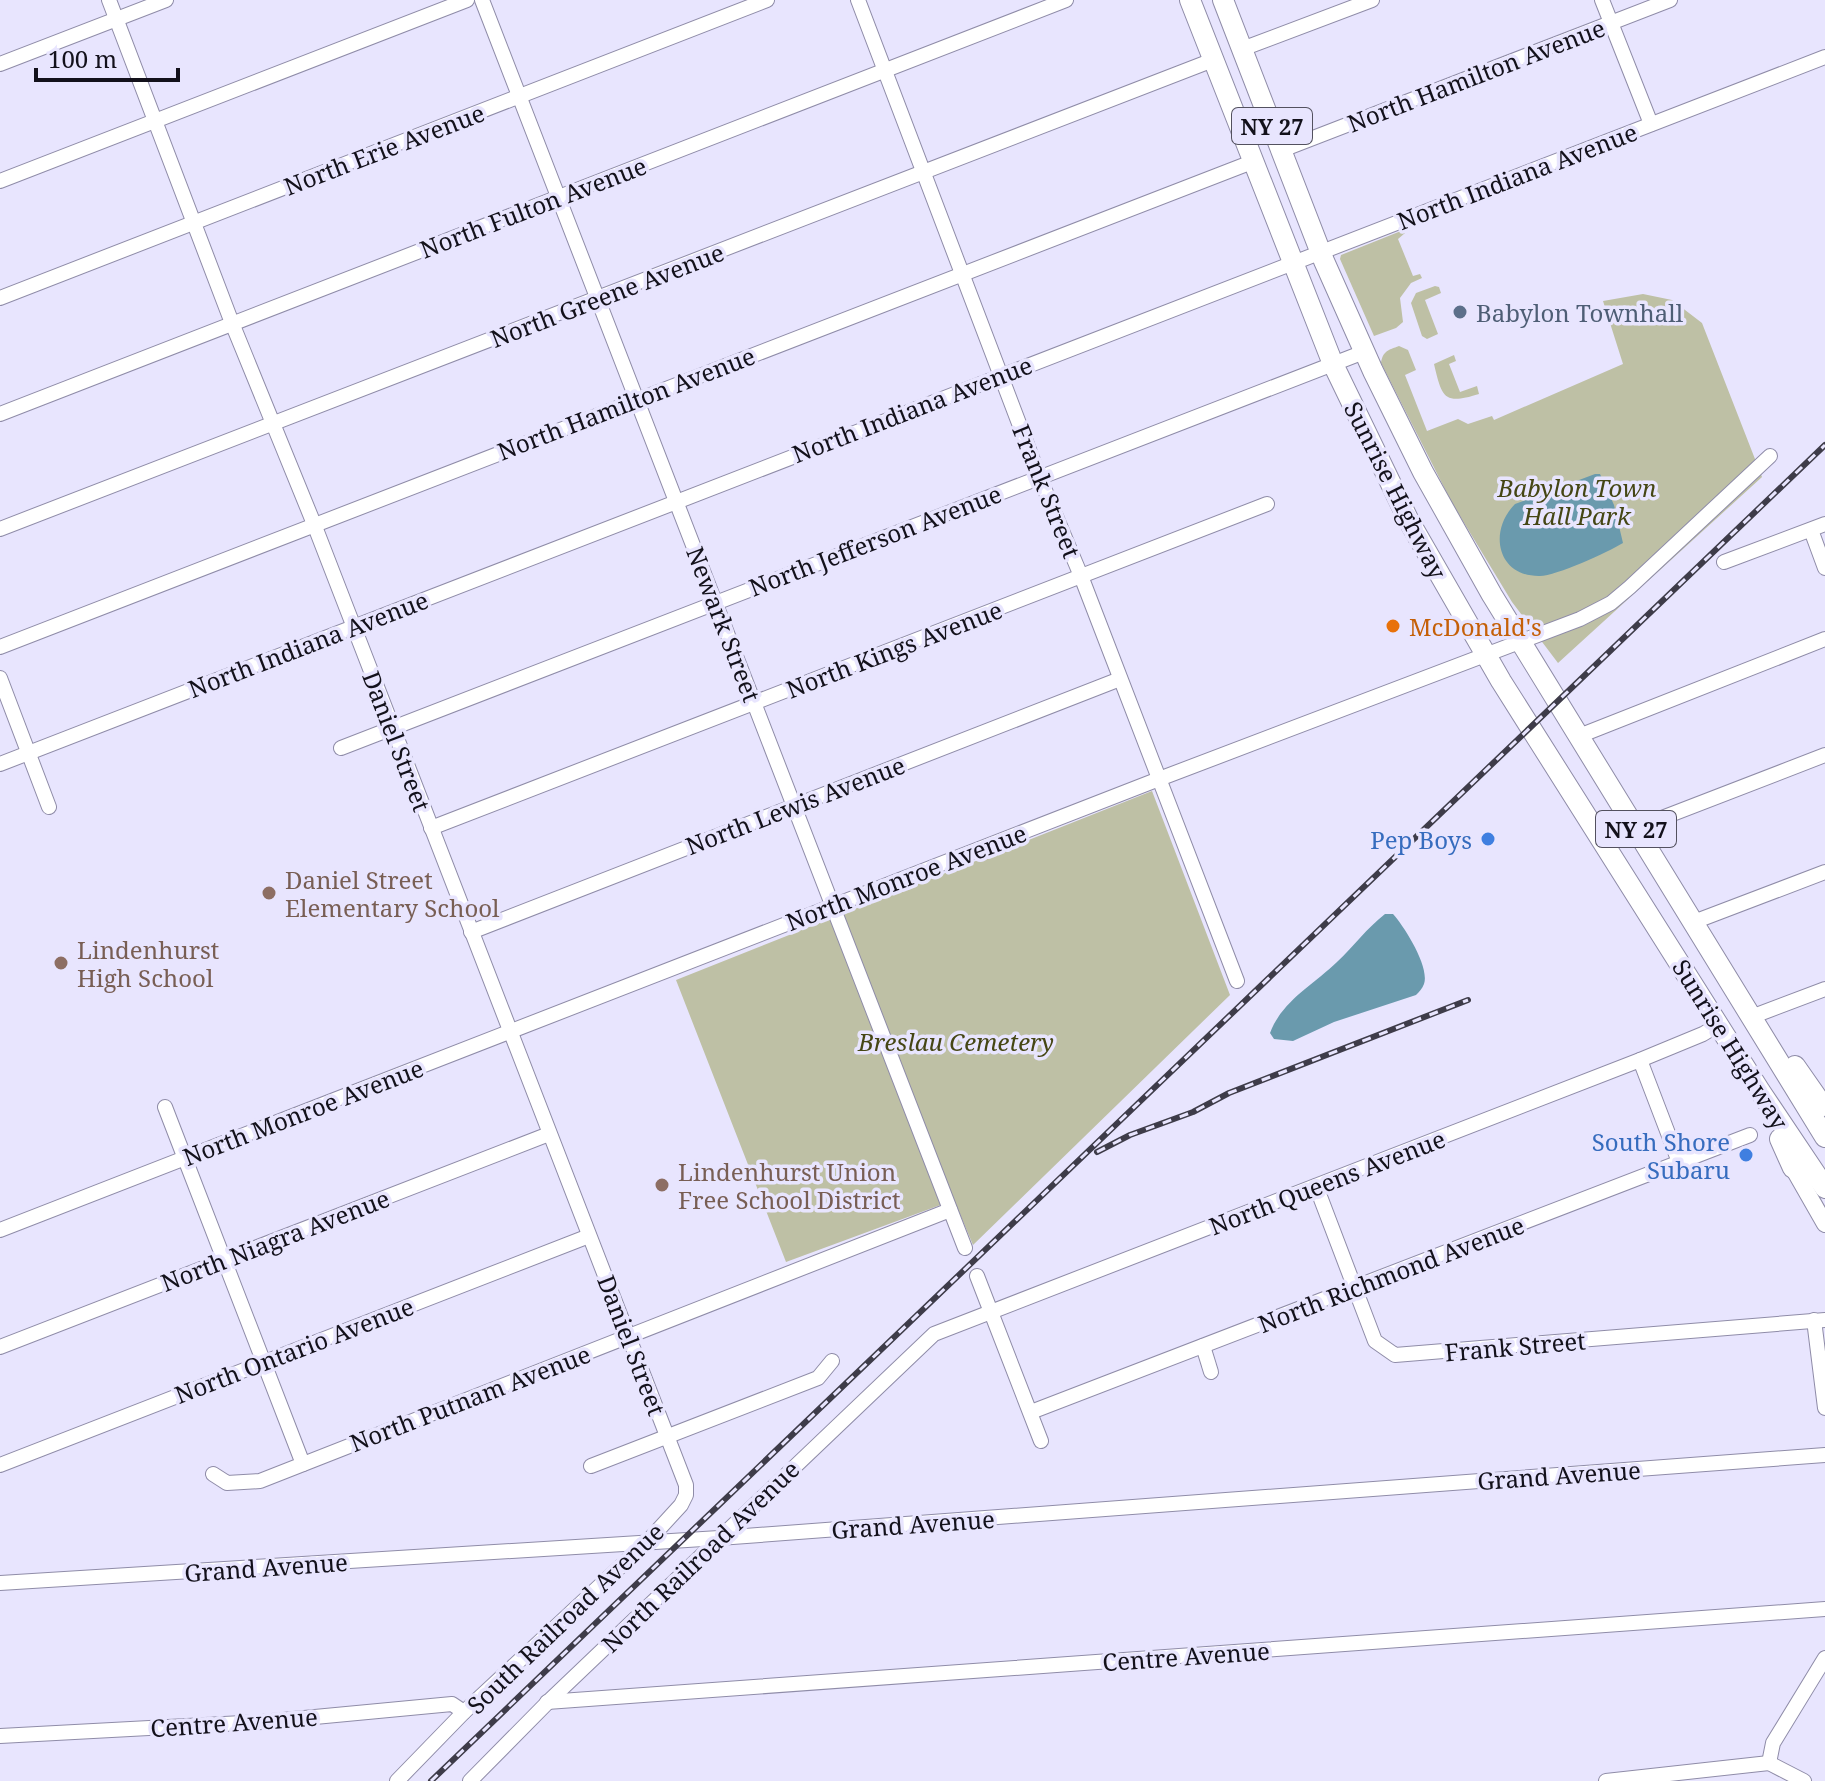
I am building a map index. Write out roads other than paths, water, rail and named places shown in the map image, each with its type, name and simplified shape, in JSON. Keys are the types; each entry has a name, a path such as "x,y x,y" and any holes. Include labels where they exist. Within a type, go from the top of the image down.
{"highway":[{"name":"Sunrise Highway","path":"1190,0 1333,364 1409,521 1485,655 1760,1091 1825,1188"},
{"name":"Sunrise Highway","path":"1223,0 1321,252 1364,352 1440,504 1520,641 1825,1140"},
{"path":"1537,738 1557,744 1579,736"},
{"path":"1751,1017 1801,1073 1824,1107"},
{"path":"1718,1025 1730,1021 1742,1029 1788,1101 1825,1140"},
{"path":"1760,1091 1793,1168"}],"main road":[{"path":"1793,1168 1825,1224"}],"street":[{"name":"Daniel Street","path":"109,0 232,323 314,524 668,1437"},
{"path":"0,64 166,0"},
{"path":"0,181 467,0"},
{"name":"Newark Street","path":"482,0 835,905 965,1248"},
{"name":"North Erie Avenue","path":"0,298 767,0"},
{"name":"Frank Street","path":"858,0 1039,476 1081,576 1237,981"},
{"name":"North Fulton Avenue","path":"0,414 1066,0"},
{"path":"1242,49 1372,0"},
{"path":"1602,0 1651,124"},
{"name":"North Hamilton Avenue","path":"1282,150 1670,0"},
{"name":"North Indiana Avenue","path":"0,764 1825,57"},
{"name":"North Greene Avenue","path":"0,529 1213,60"},
{"name":"North Hamilton Avenue","path":"0,647 1252,162"},
{"name":"North Jefferson Avenue","path":"341,748 1364,352"},
{"name":"North Monroe Avenue","path":"0,1230 1591,614 1620,596 1770,456"},
{"name":"North Kings Avenue","path":"431,828 1267,504"},
{"path":"1724,562 1818,527 1825,568"},
{"path":"1579,736 1825,639"},
{"path":"0,678 49,807"},
{"name":"North Lewis Avenue","path":"471,932 1120,679"},
{"path":"1636,828 1825,755"},
{"path":"1691,923 1825,872"},
{"path":"1751,1017 1825,989"},
{"name":"North Queens Avenue","path":"934,1334 1640,1060 1718,1025"},
{"path":"1640,1060 1679,1162"},
{"path":"165,1107 303,1464"},
{"name":"North Niagra Avenue","path":"0,1347 549,1134"},
{"name":"North Richmond Avenue","path":"1031,1412 1750,1135"},
{"name":"Frank Street","path":"1316,1186 1375,1341 1400,1356 1819,1320"},
{"name":"North Putnam Avenue","path":"213,1474 227,1483 260,1481 950,1210"},
{"name":"North Ontario Avenue","path":"0,1465 589,1236"},
{"path":"977,1276 1041,1441"},
{"path":"1819,1320 1825,1408"},
{"name":"North Railroad Avenue","path":"470,1781 547,1702 934,1334"},
{"path":"1203,1346 1211,1372"},
{"path":"591,1466 818,1378 832,1361"},
{"name":"South Railroad Avenue","path":"397,1781 464,1712 648,1541 681,1505 686,1495 686,1485 668,1437"},
{"name":"Grand Avenue","path":"0,1583 719,1538 1825,1455"},
{"name":"Centre Avenue","path":"547,1702 1825,1609"},
{"path":"1769,1763 1773,1743 1825,1658"},
{"name":"Centre Avenue","path":"0,1736 262,1722 452,1704 464,1712"},
{"path":"1606,1781 1769,1763 1804,1781"}],"water":[{"path":"1600,474 1614,505 1623,543 1548,575 1525,574 1514,569 1506,561 1500,539 1501,527 1515,504"},
{"path":"1385,914 1393,914 1398,920 1420,958 1425,977 1419,992 1334,1022 1293,1041 1274,1039 1270,1033 1282,1012"}],"railway":[{"path":"431,1781 1825,445"},
{"path":"1097,1152 1130,1135 1193,1112 1229,1093 1468,1000"}],"place":[{"name":"Babylon Townhall","path":"1460,312"},
{"name":"McDonald's","path":"1393,626"},
{"name":"Pep Boys","path":"1488,839"},
{"name":"Daniel Street Elementary School","path":"269,893"},
{"name":"Lindenhurst High School","path":"61,963"},
{"name":"South Shore Subaru","path":"1746,1155"},
{"name":"Lindenhurst Union Free School District","path":"662,1185"}],"park label":[{"name":"Babylon Town Hall Park","path":"1577,501"},
{"name":"Breslau Cemetery","path":"956,1041"}]}
